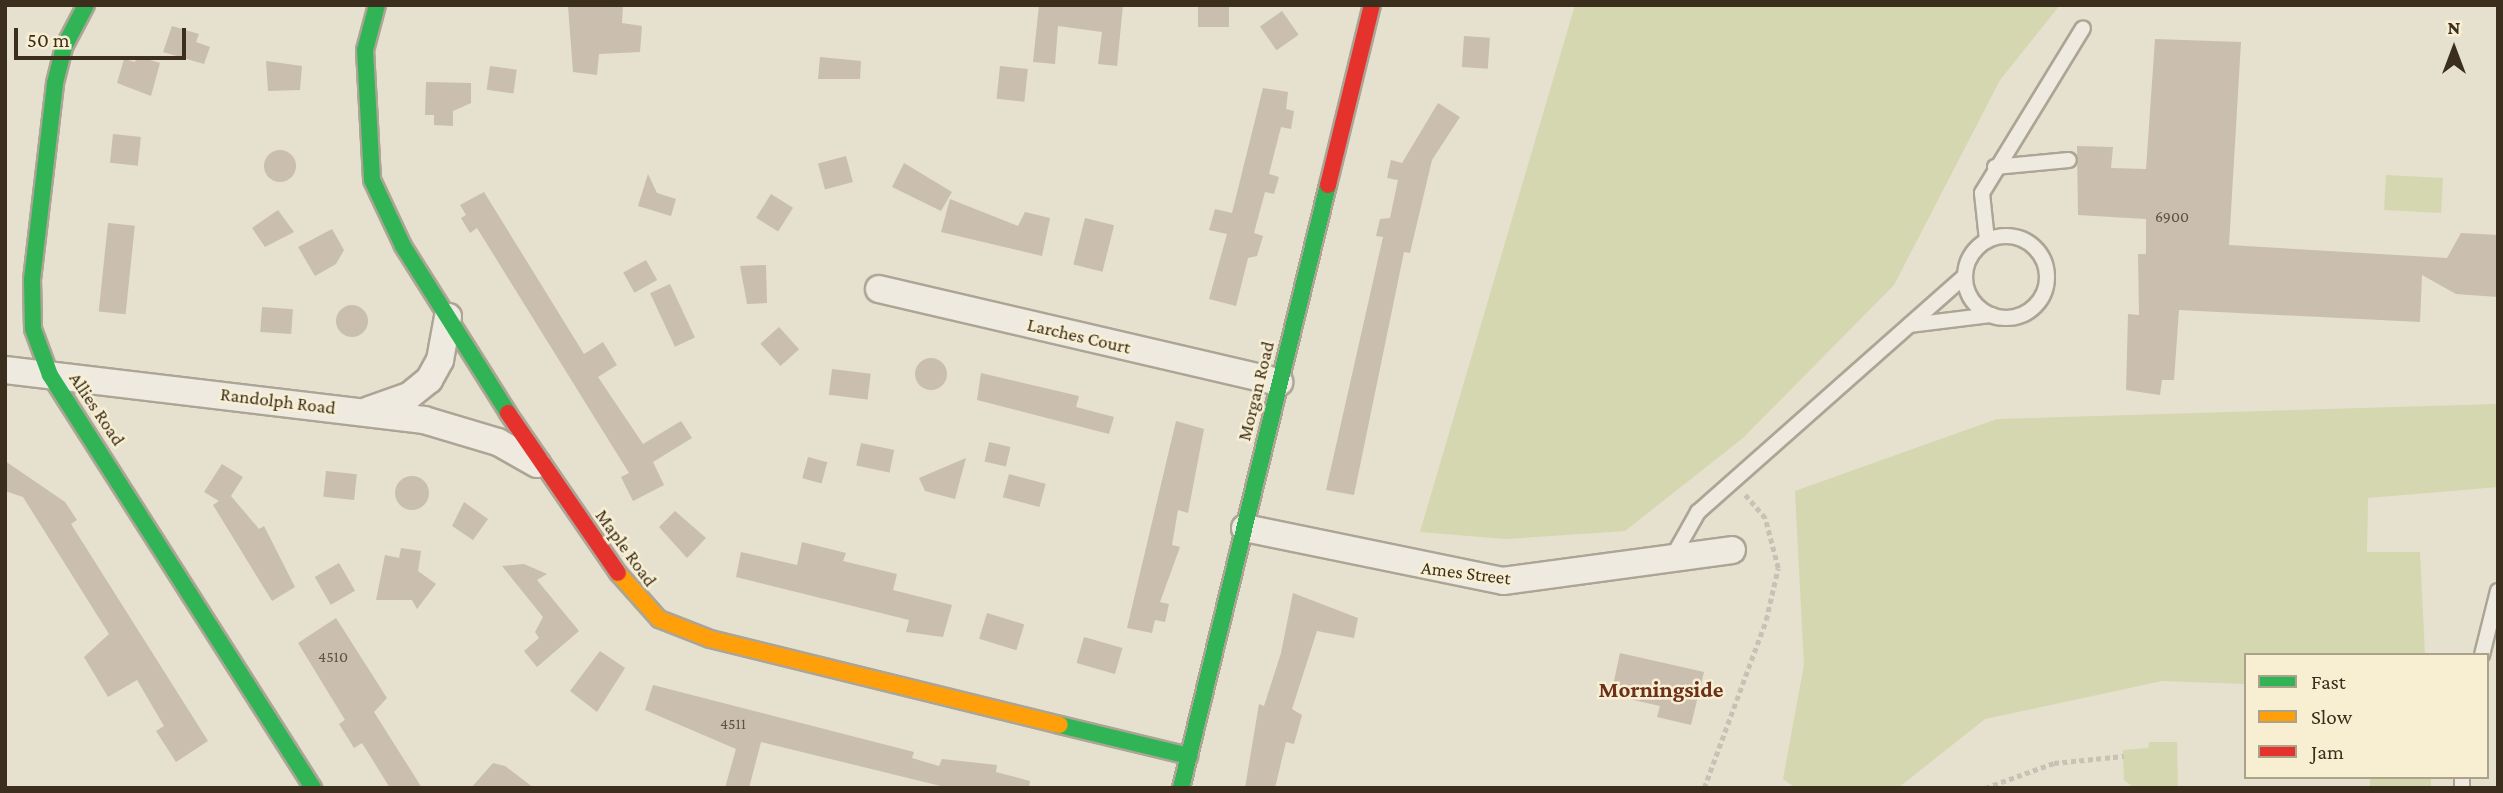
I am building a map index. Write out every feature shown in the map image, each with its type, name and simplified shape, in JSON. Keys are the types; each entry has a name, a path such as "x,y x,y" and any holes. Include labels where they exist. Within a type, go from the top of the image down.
{"street":[{"name":"Allies Road","path":"86,5 64,47 55,84 32,280 33,329 50,375 313,788"},
{"name":"Maple Road","path":"377,5 365,50 364,100 372,180 402,246 541,467 622,583 659,619 682,629 1189,756"},
{"name":"Morgan Road","path":"1181,788 1372,5"},
{"name":"Larches Court","path":"879,289 1279,382"},
{"path":"364,411 409,396 429,380 440,360 448,317"},
{"name":"Randolph Road","path":"5,370 364,411 463,430 541,467"},
{"name":"Ames Street","path":"1245,528 1446,575 1503,581 1732,550"}],"lane":[{"path":"1987,240 1982,193 1995,167 2083,28"},
{"path":"1995,167 2069,160"},
{"path":"1910,325 1991,315 2030,309 2047,277 2030,243 2001,236 1987,240 1968,261 1965,276 1972,299 1991,315"},
{"path":"1672,558 1698,512 1734,484 1965,276"},
{"path":"2482,653 2498,591"}],"path":[{"path":"1704,788 1766,620 1778,568 1765,518 1734,484"},
{"path":"1984,788 2054,763 2124,756"}],"green space":[{"path":"1575,5 2060,5 2000,80 1894,285 1743,438 1625,531 1506,539 1420,532"},
{"path":"2386,175 2443,178 2441,213 2384,210"},
{"path":"2498,404 2498,487 2368,498 2367,552 2420,552 2425,653 2244,653 2244,684 2162,681 1985,719 1898,788 1796,788 1783,779 1804,665 1795,491 1997,419"},
{"path":"2149,742 2177,742 2178,788 2134,788 2124,780 2123,750 2148,748"},
{"path":"2370,779 2431,779 2431,788 2370,788"}],"building":[{"path":"623,5 622,23 642,26 640,52 599,54 597,75 573,72 568,6"},
{"path":"1039,5 1123,5 1117,66 1098,64 1102,32 1058,26 1055,64 1033,62"},
{"path":"1198,5 1229,5 1229,27 1198,27"},
{"path":"1282,11 1299,35 1277,50 1260,26"},
{"path":"172,26 199,34 196,42 210,47 204,64 163,52"},
{"path":"1464,36 1490,38 1488,69 1462,67"},
{"path":"2155,39 2241,42 2229,245 2447,258 2461,233 2498,235 2498,297 2456,294 2422,275 2420,322 2179,310 2174,380 2162,380 2160,395 2126,390 2128,314 2139,315 2138,254 2146,254 2146,219 2078,215 2077,146 2113,147 2111,168 2146,169"},
{"path":"137,56 160,63 151,96 117,83 124,59 135,62"},
{"path":"820,57 861,61 860,79 818,79"},
{"path":"266,61 302,66 300,90 268,91"},
{"path":"490,66 517,70 513,94 487,90"},
{"path":"1000,66 1028,69 1024,102 997,99"},
{"path":"426,82 471,83 471,103 453,111 453,126 434,125 434,115 425,115"},
{"path":"1263,88 1288,92 1286,109 1294,111 1291,129 1281,127 1269,174 1279,177 1274,194 1265,192 1254,233 1263,236 1257,256 1248,258 1236,306 1209,299 1227,234 1209,230 1215,209 1232,213"},
{"path":"1438,103 1460,117 1432,160 1410,253 1404,252 1354,495 1326,490 1383,237 1376,236 1380,219 1390,218 1398,180 1387,178 1391,160 1402,163"},
{"path":"113,134 141,137 138,166 110,163"},
{"path":"280,150 291,155 296,166 291,177 280,182 269,177 264,166 269,155"},
{"path":"846,156 853,182 825,190 818,164"},
{"path":"904,163 952,192 941,211 892,187"},
{"path":"648,174 657,193 676,199 671,216 638,206"},
{"path":"484,192 584,354 603,342 617,365 598,377 643,444 681,421 692,438 653,462 664,485 633,501 621,477 629,473 477,228 470,233 461,218 466,215 460,205"},
{"path":"771,194 793,208 778,232 756,218"},
{"path":"950,199 1018,226 1025,212 1050,218 1042,256 941,232"},
{"path":"278,210 294,232 265,247 252,228"},
{"path":"1085,218 1114,225 1102,272 1073,265"},
{"path":"108,223 135,226 126,314 99,312"},
{"path":"332,229 344,250 336,264 315,276 298,247"},
{"path":"646,260 657,280 634,293 623,273"},
{"path":"766,265 767,303 747,304 740,266"},
{"path":"670,284 695,337 675,347 650,293"},
{"path":"352,305 364,309 368,321 364,333 352,337 340,333 336,321 340,309"},
{"path":"262,307 293,309 291,334 260,332"},
{"path":"779,327 799,349 780,366 760,344"},
{"path":"931,358 942,363 947,374 942,385 931,390 920,385 915,374 920,363"},
{"path":"832,369 871,374 868,400 829,395"},
{"path":"981,373 1079,396 1076,407 1114,417 1109,434 977,400"},
{"path":"1176,421 1204,429 1188,513 1178,510 1172,545 1180,547 1160,602 1169,604 1165,622 1155,620 1152,633 1127,628"},
{"path":"989,442 1010,447 1006,466 985,461"},
{"path":"861,443 894,450 889,473 856,465"},
{"path":"808,457 827,462 822,483 802,478"},
{"path":"966,458 955,499 925,491 919,478"},
{"path":"5,461 65,502 77,520 71,524 208,741 176,762 156,731 164,726 137,680 108,697 84,657 109,634 23,497 5,491"},
{"path":"222,464 243,477 231,496 259,529 264,526 295,587 272,601 213,505 219,501 204,492"},
{"path":"326,471 357,474 354,500 323,497"},
{"path":"1009,474 1046,484 1039,507 1003,497"},
{"path":"412,476 424,481 429,493 424,505 412,510 400,505 395,493 400,481"},
{"path":"464,502 488,519 473,540 452,526"},
{"path":"675,511 706,538 687,558 659,527"},
{"path":"802,542 846,553 843,561 897,574 893,590 952,605 943,637 906,632 909,620 736,577 741,552 797,565"},
{"path":"401,548 421,551 418,571 436,584 417,609 412,600 376,600 385,555 399,558"},
{"path":"339,563 355,591 331,605 315,577"},
{"path":"524,564 547,574 537,580 579,631 537,667 524,651 539,638 535,632 543,617 502,566"},
{"path":"1293,593 1358,618 1354,638 1317,631 1292,709 1302,715 1294,744 1286,742 1275,788 1245,788 1259,704 1264,706 1281,653"},
{"path":"987,613 1024,624 1016,650 979,639"},
{"path":"336,618 387,698 374,712 422,788 390,788 362,743 354,748 339,724 345,720 298,643"},
{"path":"1084,637 1122,648 1115,674 1077,663"},
{"path":"600,651 625,668 597,712 570,691"},
{"path":"1620,653 1704,672 1691,725 1657,717 1660,706 1611,695"},
{"path":"653,685 914,752 912,758 939,766 942,759 997,765 996,772 1030,781 1029,788 949,788 761,742 749,788 725,788 736,749 645,710"},
{"path":"493,763 505,766 534,788 471,788"}],"traffic: fast":[{"path":"86,5 64,47 55,84 32,280 33,329 50,375 313,788"},
{"path":"377,5 365,50 372,180 403,246 508,413"},
{"path":"1181,788 1328,185"},
{"path":"1060,725 1189,756"}],"traffic: slow":[{"path":"618,573 659,619 710,639 1060,725"}],"traffic: jam":[{"path":"1328,185 1372,5"},
{"path":"508,413 618,573"}],"district":[{"name":"Morningside","path":"1661,689"}]}
